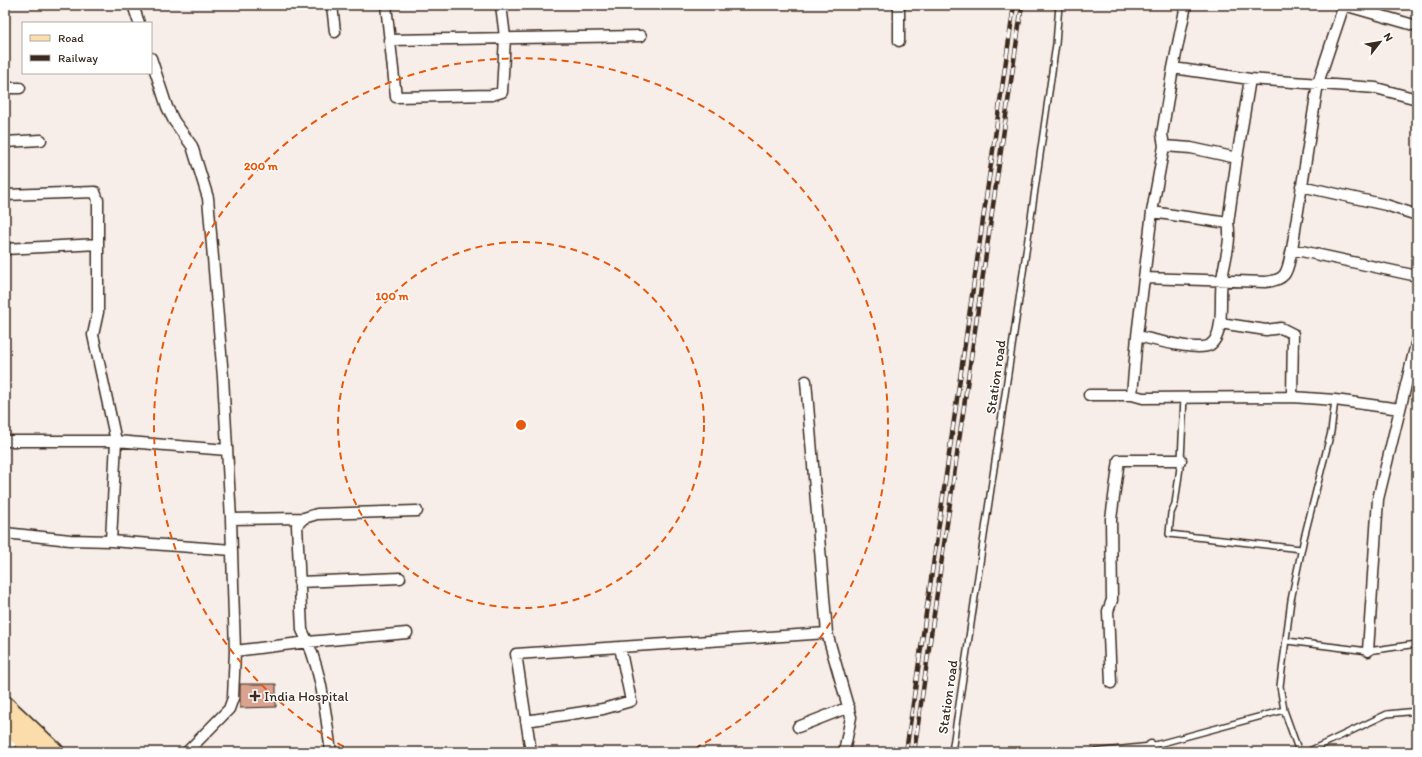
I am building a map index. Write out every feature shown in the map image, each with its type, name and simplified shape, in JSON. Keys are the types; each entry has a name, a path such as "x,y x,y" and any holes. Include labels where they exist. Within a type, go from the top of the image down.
{"main road":[{"path":"5,704 56,752"},
{"path":"5,724 34,752"}],"street":[{"path":"133,5 139,22"},
{"path":"332,5 335,32"},
{"path":"386,5 396,97 492,95 502,92 504,37 501,5"},
{"path":"899,5 899,41"},
{"path":"1132,395 1137,336 1152,212 1164,146 1162,134 1173,68 1186,5"},
{"path":"1144,278 1265,282 1277,281 1282,278 1287,272 1292,249 1318,83 1344,5 1417,26"},
{"path":"389,40 641,36"},
{"path":"152,61 167,107 174,121 192,146 208,198 222,354 231,519 235,651 233,698 229,709 187,752"},
{"path":"1173,68 1250,79 1376,88 1417,99"},
{"path":"1137,336 1191,347 1205,347 1210,345 1215,340 1220,323 1222,281 1230,232 1228,223 1236,158 1250,79"},
{"path":"5,88 20,88"},
{"path":"5,142 41,140"},
{"path":"1164,146 1191,148 1236,158"},
{"path":"1301,186 1386,205 1417,215"},
{"path":"5,195 95,192 98,200 98,312 93,335 116,440 111,541"},
{"path":"1152,212 1228,223"},
{"path":"5,250 98,244"},
{"path":"1292,249 1417,276"},
{"path":"1220,323 1266,330 1281,328 1293,334 1292,397"},
{"path":"1368,651 1378,499 1417,340"},
{"path":"806,382 827,633 851,717 844,752"},
{"path":"1089,395 1132,395 1142,398 1292,397 1335,400 1400,409"},
{"path":"5,442 116,440 227,450"},
{"path":"1111,683 1108,611 1112,600 1111,519 1119,460 1181,460"},
{"path":"231,519 304,518 317,514 417,511"},
{"path":"304,518 297,525 302,630 308,642 322,688 331,752"},
{"path":"5,533 70,540 111,541 232,550"},
{"path":"300,582 400,578"},
{"path":"235,651 308,642 408,633"},
{"path":"531,752 516,654 827,633"},
{"path":"526,721 603,709 631,701 620,647"},
{"path":"798,727 849,707"},
{"path":"6,752 17,735"}],"lane":[{"name":"Station road","path":"952,752 1056,44 1059,5"},
{"path":"1184,397 1181,460 1175,504 1171,513 1169,534 1302,549"},
{"path":"1299,752 1284,710 1280,686 1287,641 1291,600 1331,432 1335,400"},
{"path":"1287,641 1368,651 1417,644"},
{"path":"1094,752 1152,749 1284,710"},
{"path":"1308,752 1387,714 1417,711"}],"building":[{"path":"240,684 276,684 276,707 240,708"}],"railway":[{"path":"906,752 1014,5"},
{"path":"914,752 1022,5"}],"place":[{"name":"India Hospital","path":"255,696"}]}
